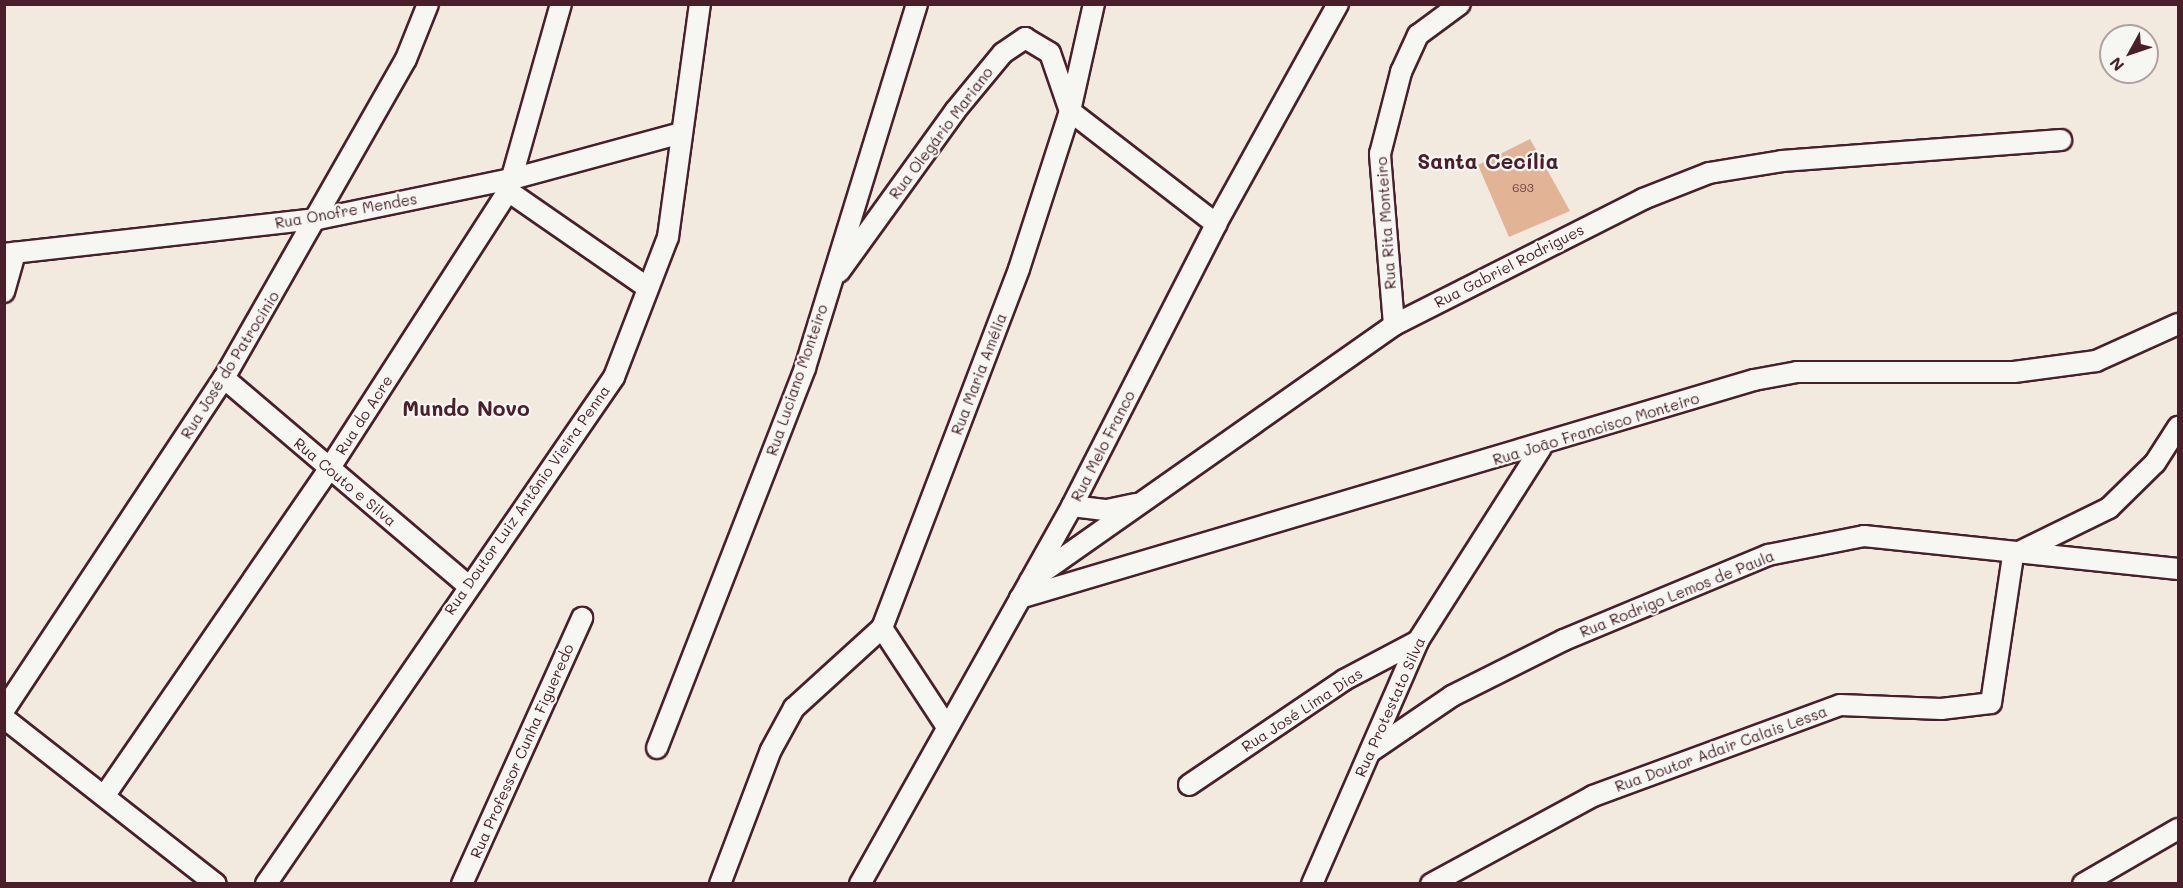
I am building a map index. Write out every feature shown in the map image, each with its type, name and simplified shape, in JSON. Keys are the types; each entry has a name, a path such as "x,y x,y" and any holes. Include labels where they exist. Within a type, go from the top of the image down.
{"street":[{"name":"Rua José do Patrocínio","path":"4,710 224,378 318,219 406,59 428,4"},
{"name":"Rua do Acre","path":"105,795 329,469 510,185 561,4"},
{"name":"Rua Doutor Luiz Antônio Vieira Penna","path":"266,884 467,585 614,377 668,237 700,4"},
{"name":"Rua Luciano Monteiro","path":"657,748 805,368 917,4"},
{"name":"Rua Maria Amélia","path":"882,628 1019,269 1071,111 1094,4"},
{"name":"Rua Melo Franco","path":"860,884 945,724 1072,506 1216,224 1338,4"},
{"name":"Rua Rita Monteiro","path":"1394,325 1380,154 1401,72 1418,35 1460,4"},
{"name":"Rua Olegário Mariano","path":"830,285 1003,53 1025,38 1040,43 1050,53 1071,111"},
{"path":"1071,111 1216,224"},
{"name":"Rua Onofre Mendes","path":"10,254 318,219 510,185 681,134"},
{"name":"Rua Gabriel Rodrigues","path":"1025,590 1394,325 1643,199 1709,173 1782,161 2061,140"},
{"path":"510,185 648,288"},
{"path":"4,292 10,254"},
{"name":"Rua João Francisco Monteiro","path":"1025,590 1541,447 1797,372 2014,372 2096,361 2178,324"},
{"name":"Rua Couto e Silva","path":"224,378 467,585"},
{"path":"2013,555 2109,508 2155,463 2178,427"},
{"name":"Rua Protestato Silva","path":"1312,884 1418,641 1541,447"},
{"path":"1072,506 1107,510 1146,501"},
{"name":"Rua Rodrigo Lemos de Paula","path":"1370,752 1452,696 1564,640 1767,555 1864,536 2013,555 2178,569"},
{"name":"Rua Doutor Adair Calais Lessa","path":"1431,884 1593,796 1840,705 1941,709 1991,703 2013,555"},
{"name":"Rua Professor Cunha Figueredo","path":"462,884 582,618"},
{"path":"720,884 771,750 794,708 882,628 945,724"},
{"name":"Rua José Lima Dias","path":"1189,785 1344,680 1418,641"},
{"path":"4,718 216,884"},
{"path":"2083,884 2178,829"}],"building":[{"path":"1530,139 1570,211 1509,237 1478,165"}],"district":[{"name":"Santa Cecília","path":"1488,161"},
{"name":"Mundo Novo","path":"466,408"}]}
